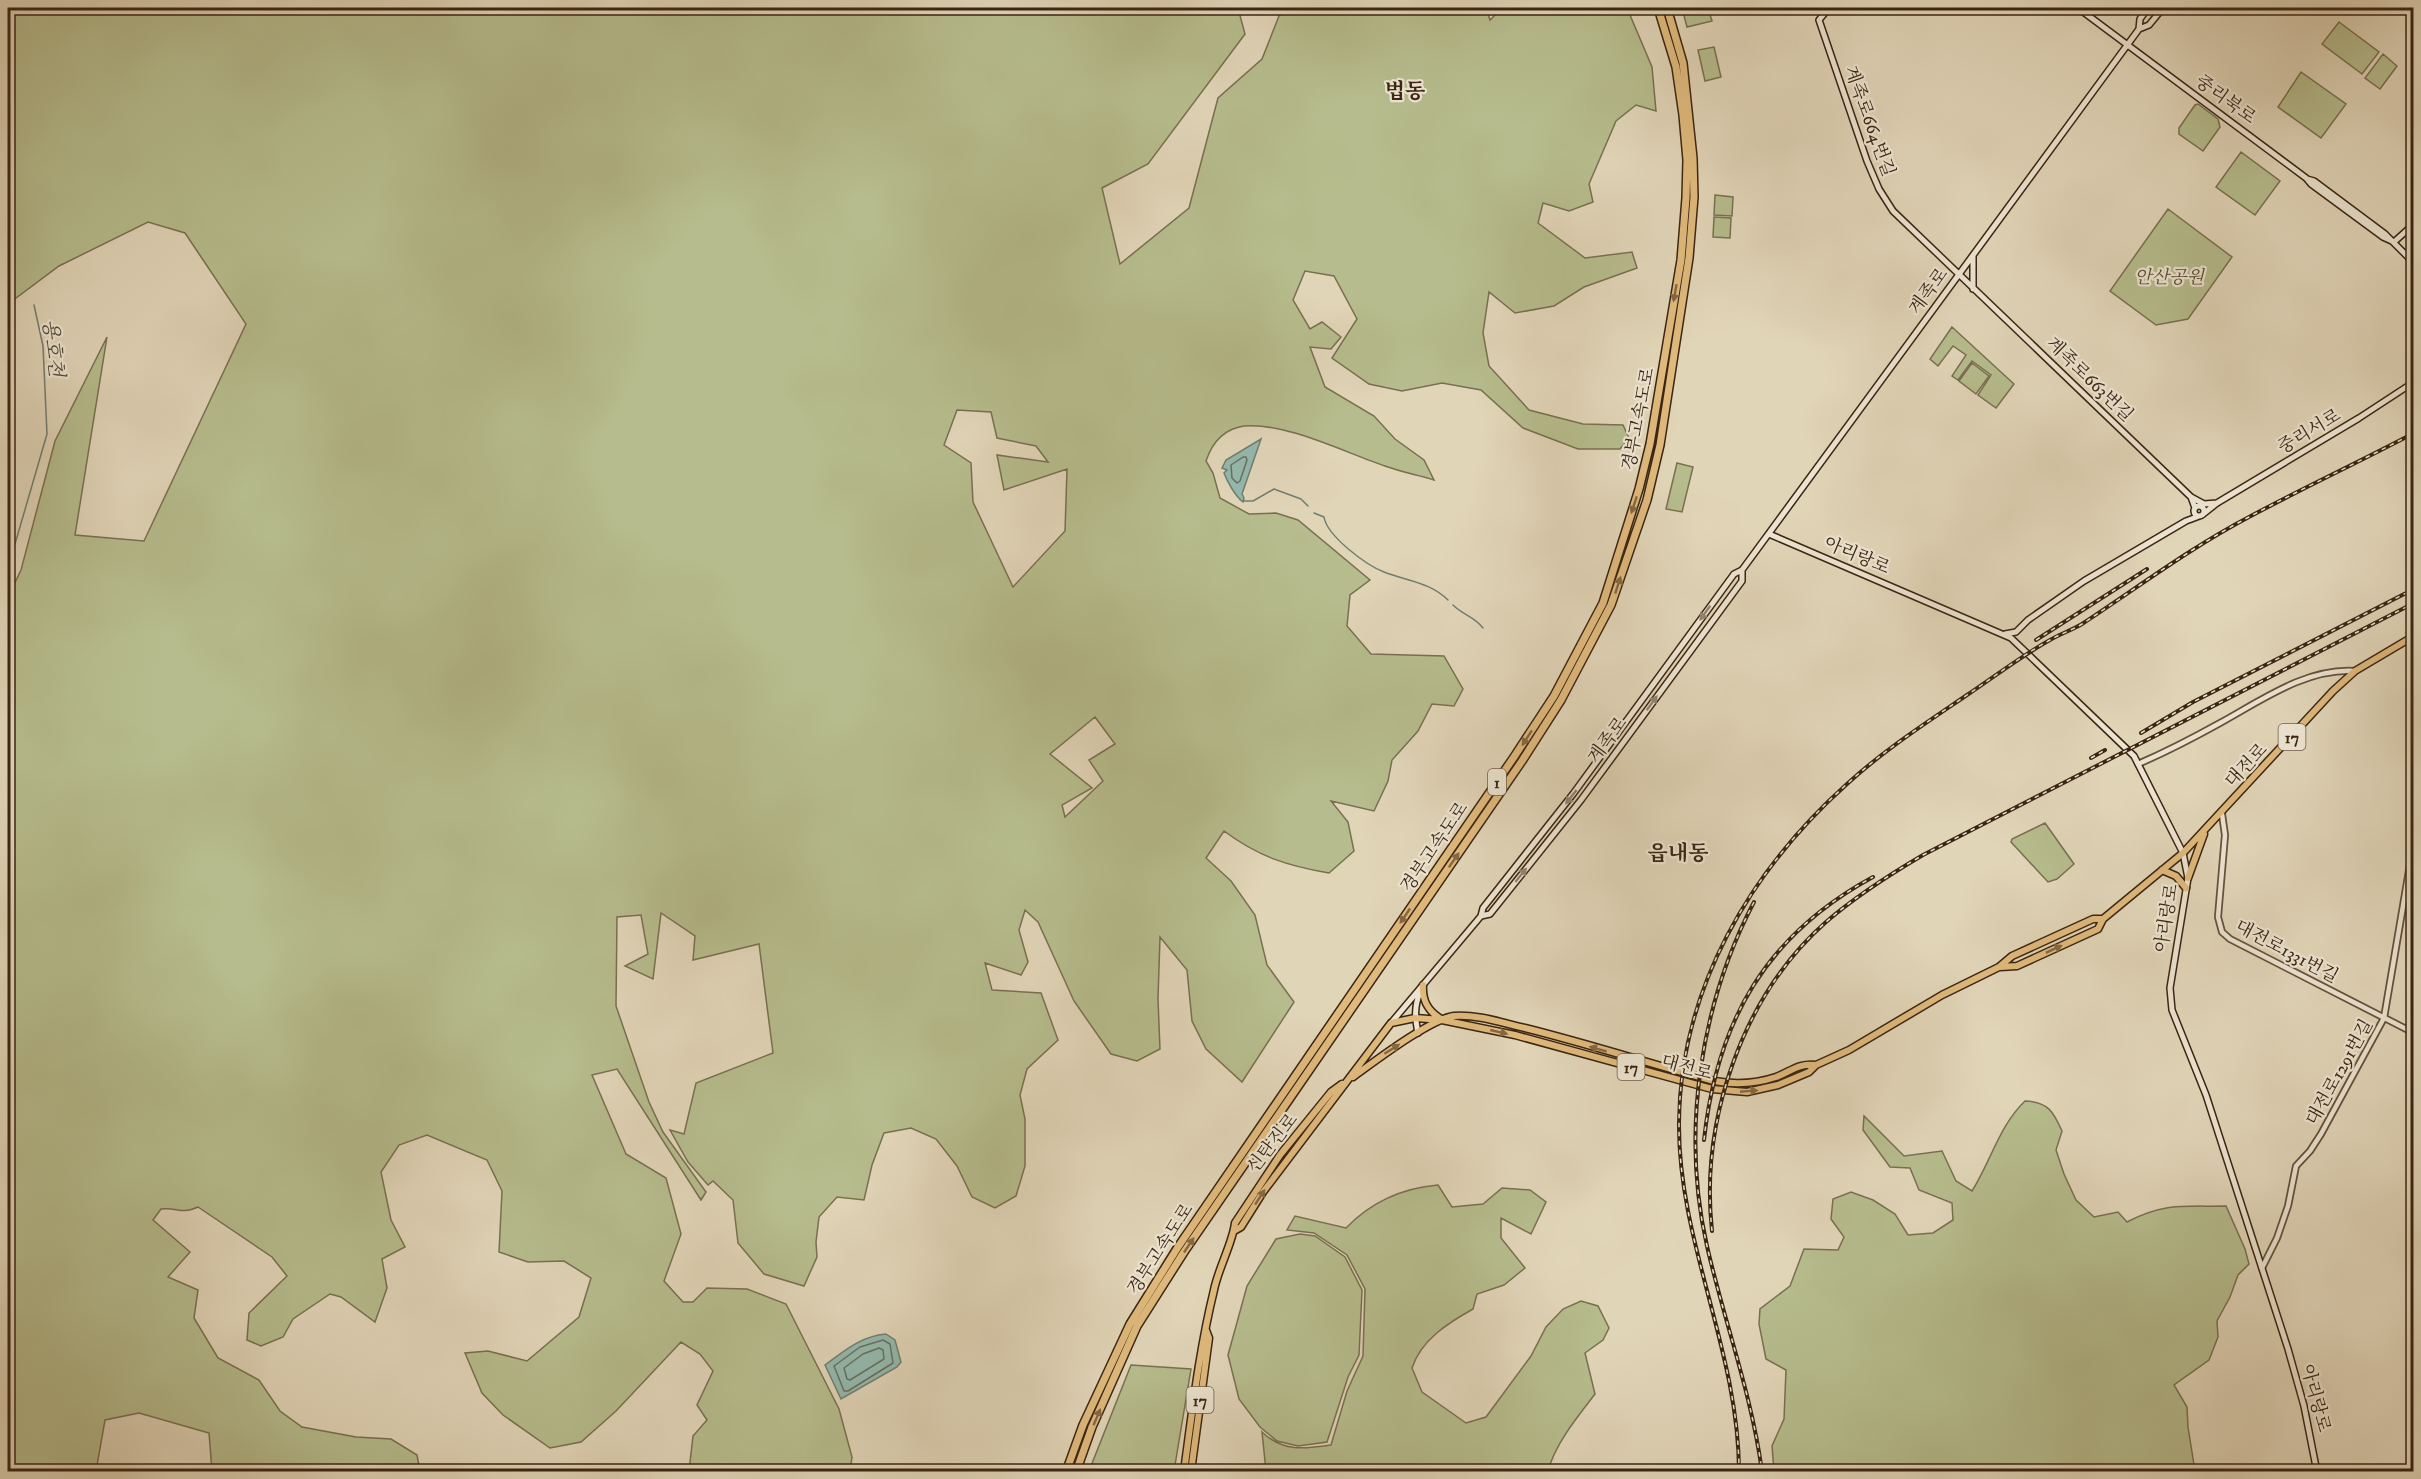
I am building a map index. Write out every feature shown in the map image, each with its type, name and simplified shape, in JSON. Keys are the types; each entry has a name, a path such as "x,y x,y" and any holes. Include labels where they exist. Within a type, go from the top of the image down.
{"highway":[{"name":"경부고속도로","path":"1066,1472 1083,1425 1130,1324 1178,1247 1515,757 1554,696 1603,603 1639,489 1647,455 1681,260 1687,160 1683,115 1676,67 1658,8"},
{"name":"경부고속도로","path":"1076,1472 1092,1427 1137,1326 1191,1242 1522,761 1561,700 1611,605 1647,500 1660,445 1689,258 1694,197 1690,123 1683,63 1667,8"}],"main road":[{"name":"계족로664번길","path":"1829,8 1819,20 1867,161 1882,196 1901,221 1958,275"},
{"name":"중리북로","path":"2078,8 2311,184 2383,237 2394,242 2414,263"},
{"name":"계족로","path":"2139,29 2139,19 2148,8"},
{"name":"계족로","path":"1391,1023 1481,916 1483,908 1573,794 1734,574 1742,570 1769,534 2139,29 2149,25 2163,8"},
{"path":"2394,242 2414,224"},
{"path":"1973,256 1973,289"},
{"name":"계족로663번길","path":"1958,275 2192,499 2198,508"},
{"name":"중리서로","path":"2214,503 2359,418 2414,382"},
{"path":"2188,519 2192,499 2204,504 2214,503"},
{"path":"2188,519 2198,508 2214,503"},
{"path":"2005,634 2016,632 2028,620 2084,581 2188,519 2202,515 2214,503"},
{"path":"2198,508 2197,515 2202,515"},
{"name":"아리랑로","path":"1769,534 2005,634 2134,756 2183,853 2188,878 2171,979 2170,999 2180,1031 2206,1095 2262,1268 2304,1406 2318,1472"},
{"name":"계족로","path":"1481,916 1490,914 1581,801 1742,580 1742,570"},
{"path":"2016,632 2016,643"},
{"name":"대전로","path":"1999,968 2017,966 2098,929 2103,919 2183,853 2222,814 2333,691 2355,671 2414,636"},
{"path":"2188,878 2204,832"},
{"path":"2162,870 2176,876 2186,888"},
{"name":"대전로","path":"1391,1023 1415,1018 1442,1020 1453,1016 1500,1022 1714,1081 1746,1084 1778,1076 1803,1063 1816,1065 1849,1050 1942,995 1999,968 2012,956 2093,919 2103,919"},
{"path":"1418,1033 1415,1003 1423,985"},
{"path":"1345,1082 1388,1051 1442,1020 1425,1003 1423,985"},
{"name":"신탄진로","path":"1188,1470 1192,1464 1209,1338 1206,1330 1220,1267 1235,1223 1280,1155 1331,1092 1345,1082 1391,1023"}],"street":[{"path":"2138,764 2303,680 2338,670 2355,671"},
{"name":"대전로1331번길","path":"2222,814 2224,836 2218,917 2222,932 2230,939 2414,1033"},
{"name":"대전로1291번길","path":"2262,1268 2277,1238 2288,1206 2296,1166 2321,1134 2384,1017 2414,841"}],"green space":[{"path":"8,8 1238,8 1245,34 1148,164 1102,188 1120,264 1189,208 1218,98 1262,59 1279,16 1290,8 1486,8 1490,20 1502,8 1627,8 1652,67 1656,111 1636,105 1616,121 1589,184 1593,202 1569,211 1543,203 1538,223 1585,258 1632,252 1637,268 1584,287 1554,306 1515,313 1489,292 1483,333 1489,366 1529,410 1583,424 1623,425 1629,438 1620,449 1578,449 1523,428 1481,390 1442,383 1402,391 1369,384 1332,358 1357,319 1334,276 1305,271 1293,300 1310,329 1322,322 1341,337 1331,349 1310,347 1325,387 1374,416 1395,439 1424,460 1434,480 1391,468 1296,433 1260,426 1244,426 1230,430 1219,438 1208,454 1206,461 1213,473 1220,498 1249,514 1276,513 1298,520 1370,580 1350,595 1347,626 1371,654 1444,656 1463,689 1454,706 1432,704 1418,731 1392,760 1388,781 1374,811 1331,801 1348,822 1354,851 1329,873 1274,859 1249,848 1224,831 1206,858 1231,881 1255,915 1267,965 1294,1002 1242,1082 1206,1049 1192,1021 1187,970 1160,937 1158,999 1160,1049 1137,1061 1111,1054 1074,1001 1038,922 1025,910 1019,930 1028,962 1021,975 985,963 992,990 1041,993 1058,1040 1027,1069 1020,1095 1025,1119 1025,1166 1016,1196 995,1208 972,1197 957,1166 936,1139 911,1128 884,1133 872,1165 864,1200 837,1197 819,1217 817,1257 804,1286 764,1274 738,1243 733,1200 713,1181 708,1185 688,1162 670,1130 684,1134 696,1083 773,1053 759,944 693,960 695,936 661,913 653,979 625,966 648,954 641,915 617,917 616,1006 649,1102 663,1132 706,1192 701,1200 617,1069 592,1075 626,1154 666,1178 681,1234 664,1281 683,1302 693,1302 707,1288 747,1289 786,1304 839,1409 852,1457 850,1471 689,1471 693,1436 707,1420 697,1405 713,1371 700,1354 681,1342 616,1411 581,1442 550,1448 503,1415 482,1393 465,1353 488,1351 527,1361 579,1317 591,1278 564,1261 528,1262 499,1252 502,1191 487,1160 427,1135 399,1145 381,1172 391,1220 405,1247 382,1259 387,1288 375,1322 341,1297 330,1294 293,1319 283,1337 261,1346 247,1340 249,1313 287,1276 272,1257 198,1207 183,1211 161,1209 153,1220 190,1252 168,1277 198,1290 194,1318 218,1358 259,1380 280,1411 302,1427 356,1437 391,1439 417,1455 420,1471 212,1471 209,1433 139,1413 105,1420 96,1471 8,1471 8,597 21,570 55,441 107,337 75,535 144,541 246,324 185,233 148,222 59,266 8,304","holes":["957,410 991,412 997,438 1036,446 1048,462 997,455 1004,490 1067,469 1065,531 1013,587 973,502 971,463 944,445","1095,717 1115,744 1089,760 1103,781 1065,817 1062,805 1092,788 1050,754"]},
{"path":"1708,8 1712,21 1687,27 1683,12"},
{"path":"2339,22 2379,52 2362,74 2322,44"},
{"path":"1714,47 1721,77 1705,81 1698,50"},
{"path":"2383,54 2397,66 2380,89 2365,78"},
{"path":"2301,72 2346,104 2321,138 2278,107"},
{"path":"2198,104 2218,119 2220,127 2203,151 2179,134 2179,128"},
{"path":"2241,152 2280,181 2255,215 2216,187"},
{"path":"1715,195 1733,197 1732,216 1714,215"},
{"name":"안산공원","path":"2168,209 2232,257 2188,319 2156,325 2110,291"},
{"path":"1714,217 1731,218 1730,238 1713,237"},
{"path":"1952,327 2014,384 1996,408 1978,395 1991,375 1972,361 1958,380 1952,376 1966,355 1953,346 1938,366 1930,359"},
{"path":"1972,363 1989,376 1976,394 1959,381"},
{"path":"1677,463 1693,467 1682,512 1666,509"},
{"path":"2045,823 2074,864 2057,879 2048,882 2011,842 2012,839"},
{"path":"2025,1101 2039,1103 2049,1109 2056,1118 2062,1131 2056,1150 2064,1174 2076,1200 2094,1217 2118,1212 2127,1222 2164,1208 2226,1206 2245,1249 2249,1264 2238,1275 2230,1297 2217,1321 2218,1337 2209,1360 2174,1385 2187,1407 2195,1471 1774,1471 1772,1446 1784,1419 1786,1370 1766,1359 1759,1324 1760,1309 1790,1286 1804,1249 1838,1250 1844,1237 1831,1219 1833,1199 1851,1192 1873,1200 1895,1214 1908,1235 1933,1233 1953,1220 1952,1203 1919,1190 1910,1168 1890,1167 1863,1130 1864,1116 1904,1156 1942,1151 1956,1181 1972,1191 2008,1121"},
{"path":"1438,1185 1452,1207 1483,1204 1502,1188 1530,1190 1546,1202 1531,1234 1501,1218 1501,1238 1525,1268 1504,1285 1477,1294 1473,1309 1436,1333 1422,1349 1412,1368 1422,1392 1466,1423 1486,1417 1531,1356 1546,1327 1563,1309 1581,1301 1598,1306 1609,1328 1603,1340 1585,1353 1595,1394 1561,1441 1548,1471 1266,1471 1262,1432 1286,1446 1303,1448 1331,1445 1347,1391 1363,1356 1365,1289 1347,1255 1314,1233 1287,1230 1295,1216 1346,1228 1366,1211 1388,1198 1412,1189"},
{"path":"1300,1234 1315,1236 1345,1257 1362,1290 1359,1355 1348,1377 1327,1442 1298,1446 1277,1441 1260,1427 1239,1399 1228,1355 1247,1286 1276,1239"},
{"path":"1131,1365 1191,1369 1174,1471 1089,1471"}],"water":[{"path":"1261,439 1242,494 1243,502 1227,480 1224,473 1227,470 1222,468 1226,460"},
{"path":"886,1334 895,1340 901,1362 897,1367 841,1399 825,1365 861,1341"}],"waterway":[{"name":"용호천","path":"8,568 47,434 43,346 34,305"},
{"path":"1243,501 1253,501 1274,489 1301,499 1308,506"},
{"path":"1314,513 1324,517 1332,533 1367,563 1384,572 1434,589 1448,600"},
{"path":"1453,605 1483,628"}],"railway":[{"path":"1739,1472 1736,1427 1729,1383 1688,1211 1681,1167 1679,1123 1683,1074 1692,1026 1707,980 1727,936 1751,894 1812,818 1861,772 1921,726 2029,653 2082,624 2227,529 2414,433"},
{"path":"2036,640 2147,569"},
{"path":"2141,733 2193,702 2414,589"},
{"path":"1712,1231 1710,1189 1713,1147 1721,1104 1733,1063 1750,1023 1771,986 1796,952 1826,922 1873,886 1923,855 2414,603"},
{"path":"2091,758 2105,750"},
{"path":"1704,1140 1721,1057 1735,1020 1753,986 1776,954 1803,926 1836,900 1873,877"},
{"path":"1754,902 1735,942 1720,983 1709,1026 1700,1070 1696,1114 1696,1159 1699,1203 1707,1246 1745,1386 1762,1472"}],"district":[{"name":"법동","path":"1405,91"},
{"name":"읍내동","path":"1678,853"}]}
